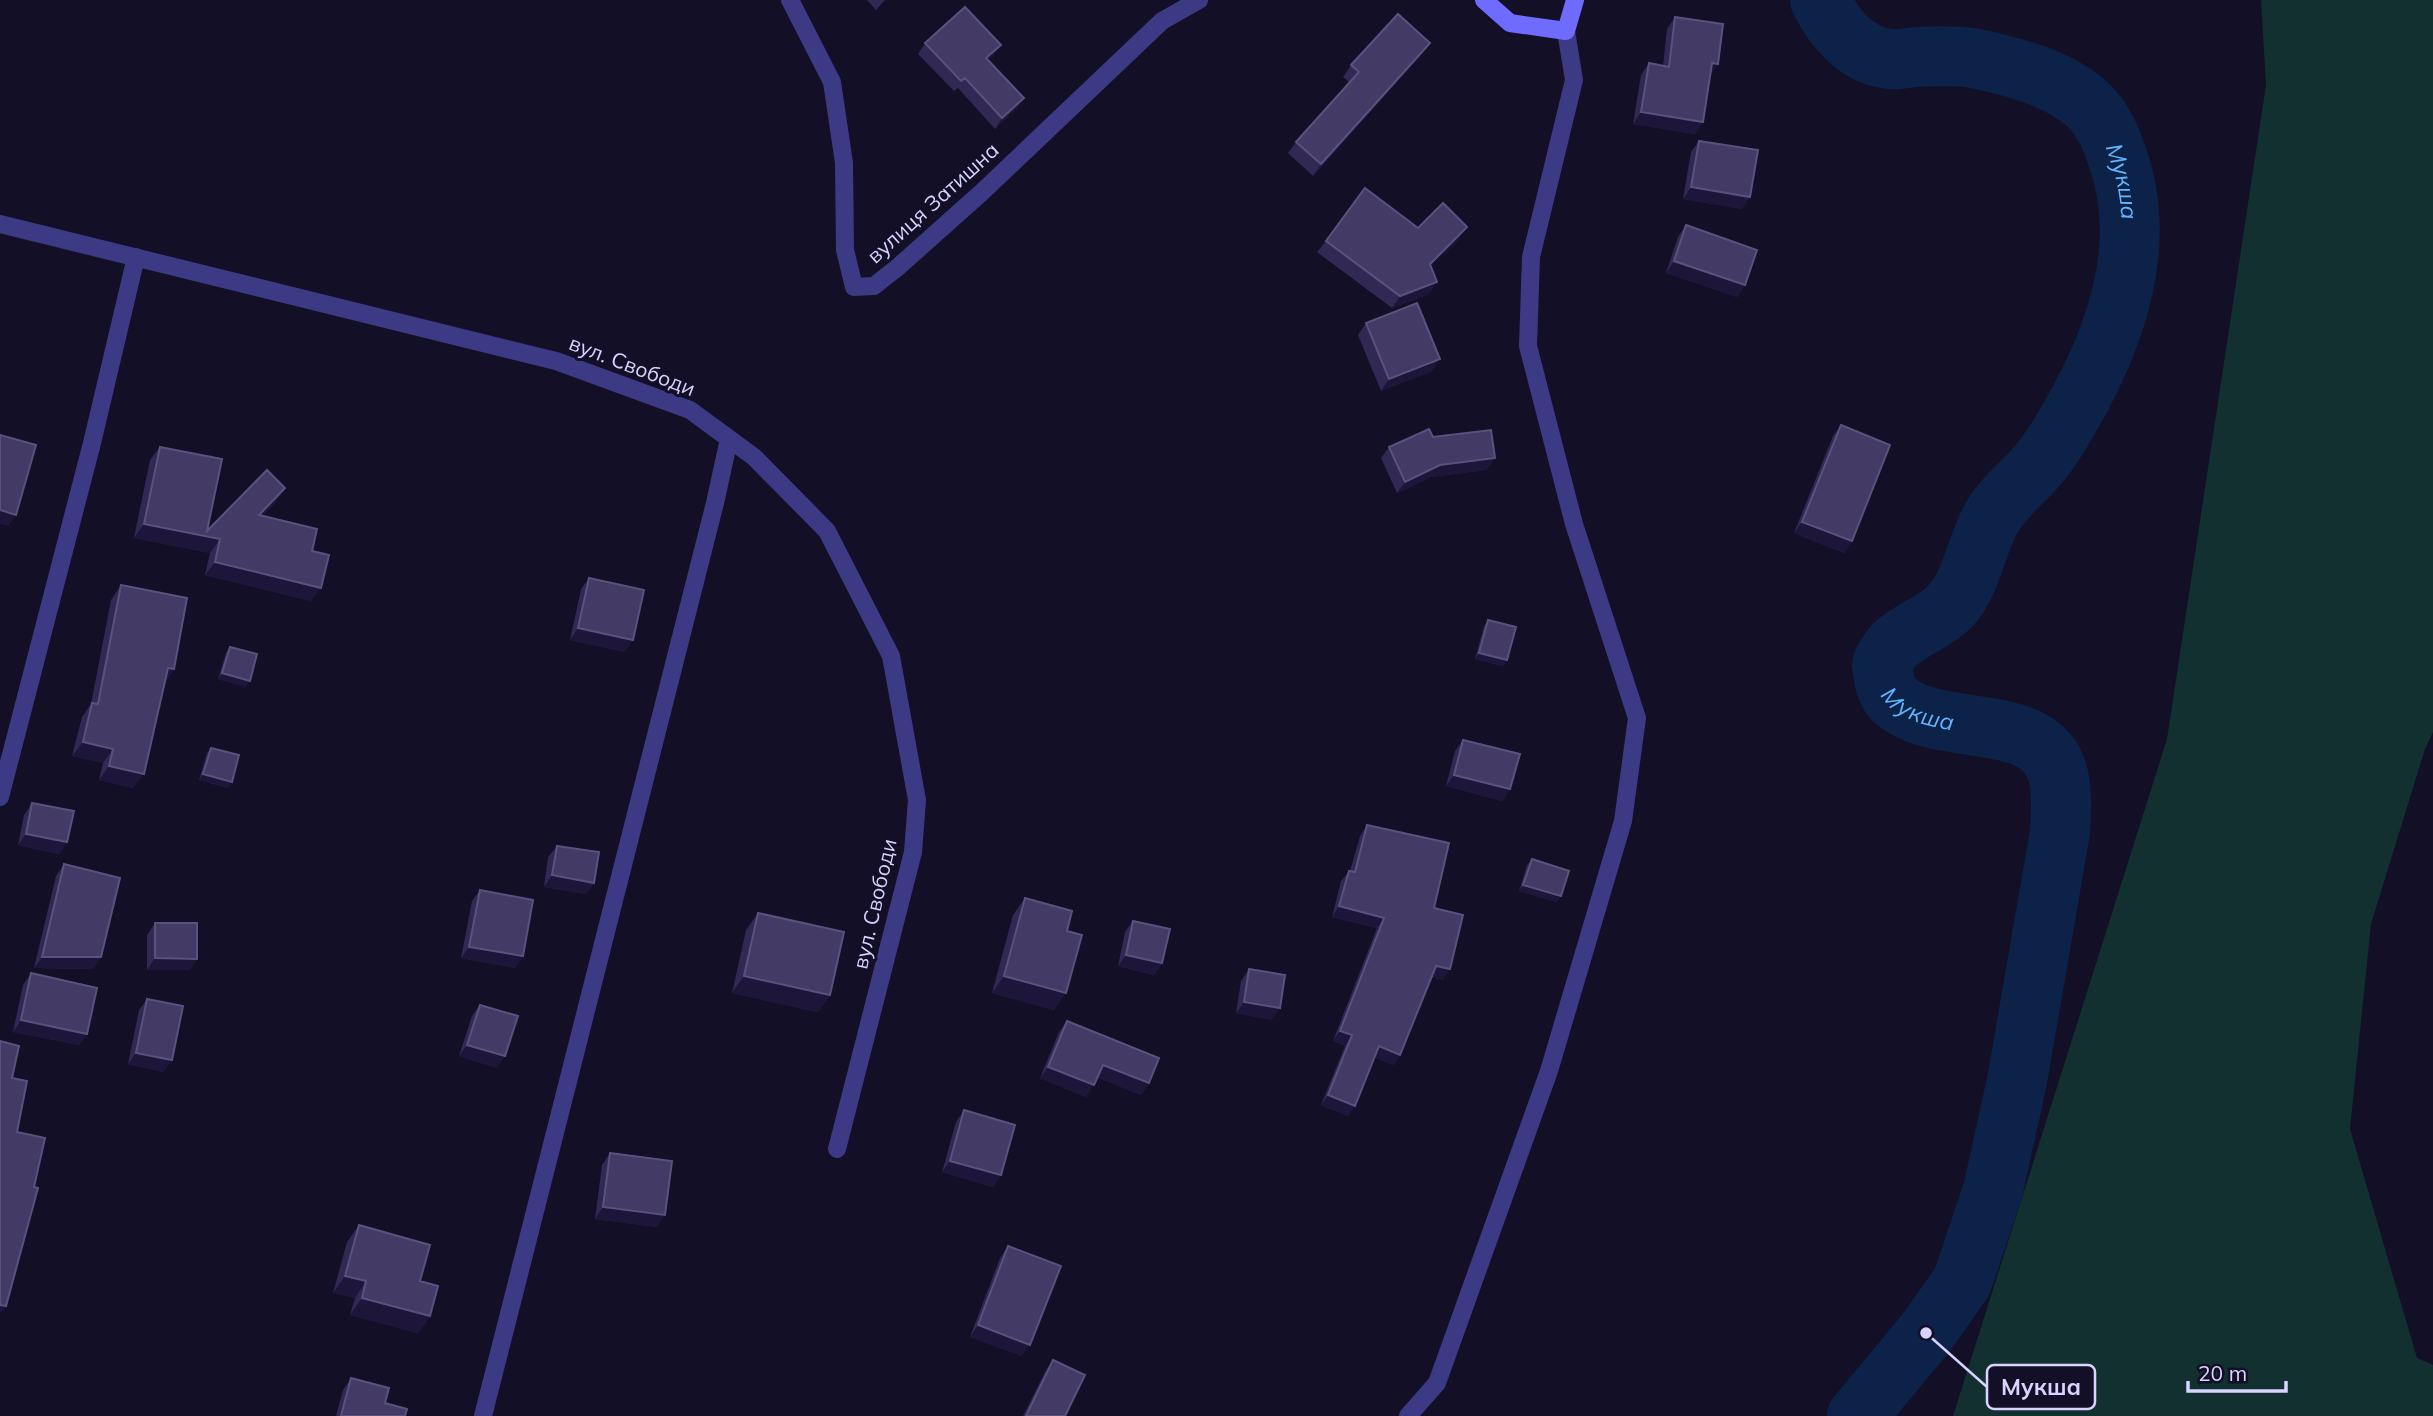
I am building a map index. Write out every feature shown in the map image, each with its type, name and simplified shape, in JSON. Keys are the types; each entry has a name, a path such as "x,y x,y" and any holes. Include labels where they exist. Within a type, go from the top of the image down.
{"street":[{"name":"вулиця Затишна","path":"790,0 832,82 844,163 845,250 854,288 874,286 898,267 981,193 1162,21 1199,0"},
{"path":"1484,0 1510,23 1566,31"},
{"path":"1409,1416 1437,1383 1549,1071 1623,821 1637,718 1574,524 1528,346 1531,257 1574,80 1566,31 1575,0"},
{"name":"вул. Свободи","path":"0,224 556,361 690,410 754,457 827,531 891,656 917,800 913,852 837,1149"},
{"path":"0,797 92,443 136,257"},
{"path":"483,1416 729,439"}],"green space":[{"path":"2261,0 2433,0 2433,732 2425,749 2371,924 2350,1129 2417,1358 2433,1365 2433,1416 1953,1416 2167,739 2266,85"}],"building":[{"path":"965,7 1001,45 986,58 1024,98 1002,118 965,78 961,81 925,43"},
{"path":"1398,14 1430,43 1321,164 1296,142 1359,72 1351,65"},
{"path":"1675,17 1723,24 1718,64 1712,63 1703,122 1641,112 1649,63 1669,67"},
{"path":"1699,141 1758,150 1750,197 1691,187"},
{"path":"1365,188 1418,228 1443,203 1467,227 1430,264 1437,282 1400,296 1326,241"},
{"path":"1686,225 1757,250 1745,285 1674,261"},
{"path":"1417,303 1440,359 1389,379 1366,323"},
{"path":"1841,425 1890,445 1852,541 1802,522"},
{"path":"1429,429 1433,437 1491,430 1495,458 1440,465 1405,482 1389,447"},
{"path":"0,435 36,445 16,515 0,510"},
{"path":"160,447 222,459 207,531 267,470 285,488 259,515 317,529 312,551 329,555 321,588 215,562 220,539 144,524"},
{"path":"589,578 644,590 633,640 578,628"},
{"path":"121,585 187,598 174,669 168,668 144,774 109,766 113,749 83,742 92,703 98,704"},
{"path":"1488,620 1516,627 1507,660 1479,653"},
{"path":"230,647 257,654 250,681 222,673"},
{"path":"1463,740 1520,754 1510,789 1454,775"},
{"path":"211,748 239,755 232,782 203,774"},
{"path":"32,803 74,811 67,842 26,834"},
{"path":"1367,825 1449,843 1434,908 1463,915 1450,969 1436,966 1400,1055 1379,1046 1355,1106 1328,1095 1352,1035 1340,1031 1384,918 1339,906 1349,871 1355,872"},
{"path":"557,846 599,852 594,883 552,875"},
{"path":"1532,859 1569,871 1561,896 1523,885"},
{"path":"64,864 120,878 101,957 42,957"},
{"path":"480,890 533,900 523,956 469,947"},
{"path":"1025,898 1072,911 1067,931 1082,935 1066,993 1004,976"},
{"path":"758,913 844,932 830,995 744,976"},
{"path":"1133,921 1170,929 1162,963 1126,955"},
{"path":"155,923 197,923 197,959 155,958"},
{"path":"1249,969 1285,975 1280,1008 1244,1002"},
{"path":"31,973 97,988 87,1034 21,1020"},
{"path":"147,999 183,1006 172,1060 136,1053"},
{"path":"480,1005 518,1016 505,1056 467,1045"},
{"path":"1067,1021 1159,1058 1149,1083 1103,1065 1094,1085 1048,1067"},
{"path":"0,1041 19,1046 12,1078 27,1081 17,1132 45,1138 34,1187 38,1188 6,1306 0,1305"},
{"path":"964,1110 1015,1125 1001,1175 950,1161"},
{"path":"610,1153 672,1161 665,1215 603,1207"},
{"path":"359,1225 430,1245 420,1281 438,1286 430,1316 362,1298 366,1281 345,1276"},
{"path":"1008,1246 1061,1266 1030,1345 978,1325"},
{"path":"1053,1360 1085,1375 1065,1416 1026,1416"},
{"path":"351,1378 389,1388 385,1403 407,1409 405,1416 341,1416"}],"waterway":[{"name":"Мукша","path":"1820,0 1839,30 1866,52 1892,59 1937,56 1973,58 2032,74 2073,93 2096,114 2112,142 2126,190 2130,225 2122,293 2112,327 2084,392 2055,442 1992,517 1959,595 1945,611 1893,646 1882,664 1890,695 1909,710 1951,722 2016,734 2034,742 2048,754 2057,772 2061,812 2060,832 2017,1081 1993,1190 1962,1282 1926,1333 1857,1416"}],"place":[{"name":"Мукша","path":"1926,1333"}]}
